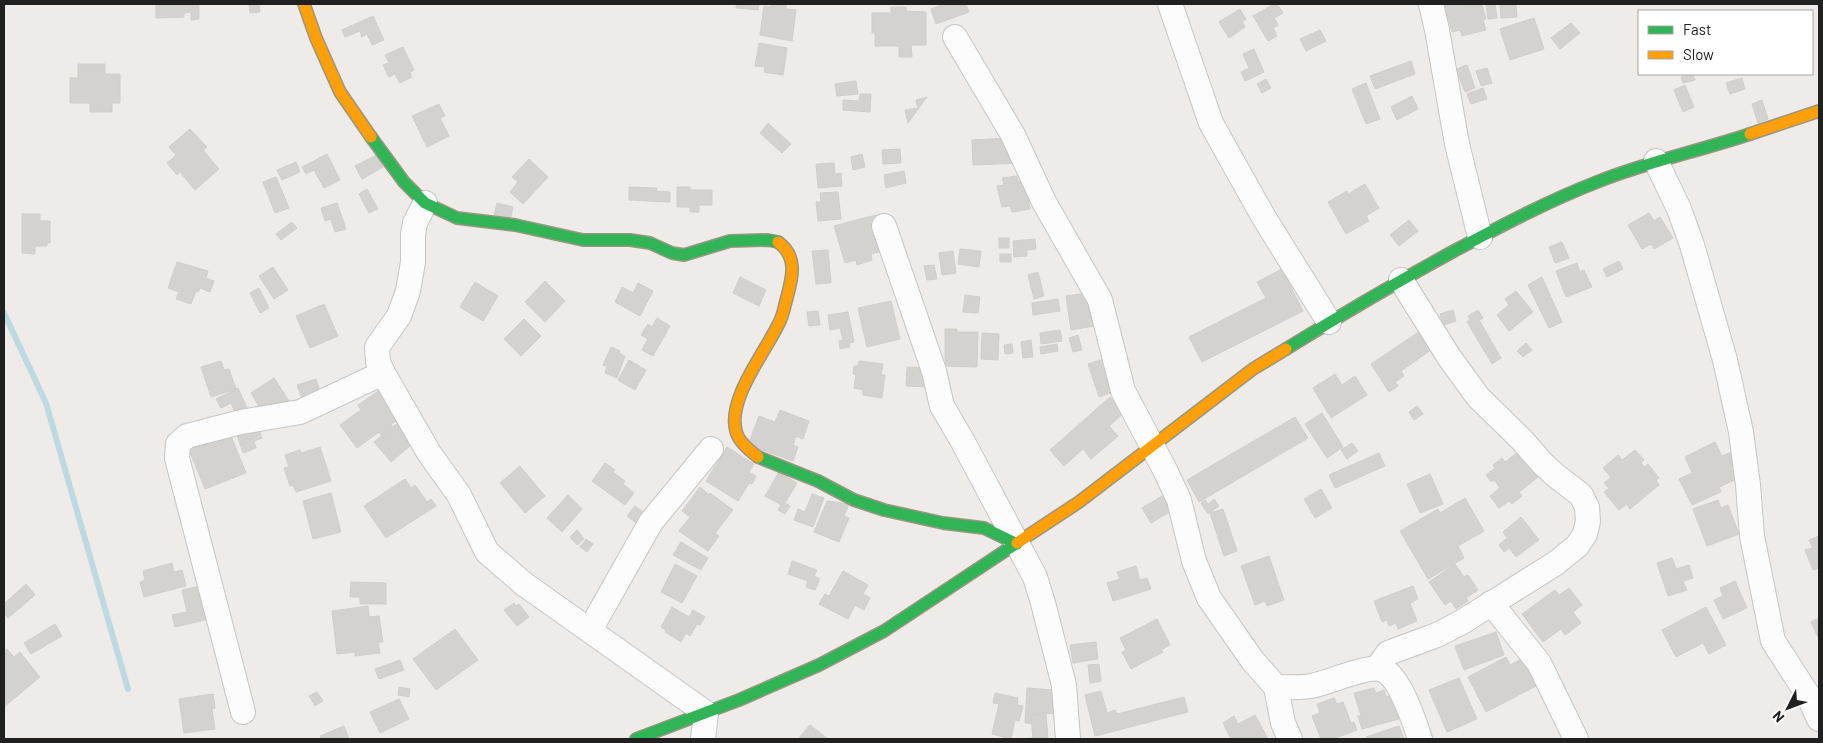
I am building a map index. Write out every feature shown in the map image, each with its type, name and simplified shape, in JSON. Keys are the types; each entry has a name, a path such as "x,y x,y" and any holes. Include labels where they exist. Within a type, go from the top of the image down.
{"street":[{"path":"304,4 316,38 340,92 368,135 404,182 425,203 457,218 515,225 583,240 630,240 650,243 672,253 684,255 730,241 768,240 779,242 788,251 792,261 793,275 780,322 758,358 744,386 734,417 736,433 746,446 757,457 818,481 854,500 884,510 943,523 984,528 1017,544"},
{"path":"1170,4 1211,123 1263,216 1330,322"},
{"path":"1430,4 1437,30 1457,144 1480,238"},
{"path":"955,37 1013,135 1044,202 1100,300 1123,391 1179,500 1194,560 1209,598 1253,661 1276,687 1282,723 1290,739"},
{"path":"636,739 706,713 820,665 876,636 1079,502 1254,368 1401,280 1517,217 1596,182 1656,161 1698,151 1819,111"},
{"path":"1656,161 1678,208 1692,245 1725,360 1741,432 1752,536 1773,641 1808,695 1819,719"},
{"path":"425,203 415,223 413,262 408,291 399,316 376,347 378,362 384,373 429,453 459,495 487,552 524,584 706,713"},
{"path":"884,226 934,371 942,406 1034,577 1043,603 1064,685 1068,739"},
{"path":"1377,668 1388,653 1437,636 1556,563 1577,546 1585,534 1588,521 1588,507 1581,495 1548,469 1522,440 1478,397 1448,357 1401,280"},
{"path":"243,712 178,458 178,444 186,436 241,422 300,412 384,373"},
{"path":"590,630 651,522 711,449"},
{"path":"1490,603 1539,663 1576,739"},
{"path":"1276,687 1311,686 1332,682 1369,668 1386,671 1396,683 1412,714 1420,739"},
{"path":"703,739 706,713"}],"building":[{"path":"156,4 199,4 199,19 191,20 191,12 184,13 184,17 156,18"},
{"path":"249,4 259,4 260,12 250,13"},
{"path":"737,4 759,4 758,10 736,8"},
{"path":"771,4 786,4 786,9 796,10 792,41 760,35 764,6 771,7"},
{"path":"944,4 966,4 969,12 936,24 931,9"},
{"path":"1277,4 1283,13 1274,18 1278,25 1273,28 1277,36 1268,41 1253,16"},
{"path":"1486,4 1495,4 1497,18 1488,19"},
{"path":"1500,4 1516,4 1517,17 1501,18"},
{"path":"1445,5 1482,5 1486,19 1483,20 1486,30 1462,36 1460,30 1452,32"},
{"path":"891,7 906,7 906,11 926,12 926,45 911,45 912,57 899,57 899,46 875,46 875,33 872,33 872,13 891,13"},
{"path":"1240,9 1246,19 1242,22 1245,27 1229,38 1219,22"},
{"path":"373,16 384,40 372,45 367,34 362,37 360,31 345,37 342,30"},
{"path":"1534,18 1544,49 1510,60 1500,29"},
{"path":"1571,23 1580,33 1560,49 1551,38"},
{"path":"1320,30 1326,41 1306,51 1300,39"},
{"path":"759,43 787,48 783,75 764,72 765,67 755,66"},
{"path":"403,47 414,70 410,72 412,77 400,83 395,74 389,77 383,65 389,63 385,55"},
{"path":"1254,49 1264,72 1245,81 1241,72 1249,68 1243,54"},
{"path":"1411,61 1415,74 1375,89 1370,76"},
{"path":"78,64 105,64 105,74 120,74 120,103 112,103 112,112 90,112 90,103 70,103 70,78 78,78"},
{"path":"1467,65 1475,88 1465,92 1456,69"},
{"path":"1487,68 1492,83 1481,86 1476,71"},
{"path":"1693,75 1695,80 1683,83 1681,77"},
{"path":"1742,78 1745,89 1730,94 1726,83"},
{"path":"1266,79 1271,88 1262,93 1257,84"},
{"path":"856,81 858,94 837,96 835,84"},
{"path":"1366,83 1380,119 1366,124 1352,89"},
{"path":"1685,85 1694,107 1683,112 1674,90"},
{"path":"1483,88 1487,99 1471,104 1467,94"},
{"path":"860,94 871,94 870,112 843,110 843,100 859,101"},
{"path":"1412,96 1418,109 1397,120 1391,107"},
{"path":"927,97 908,123 905,110 918,108 916,100"},
{"path":"1762,100 1768,119 1758,123 1752,104"},
{"path":"439,104 445,116 440,118 449,136 427,147 412,116"},
{"path":"768,123 791,144 782,153 760,133"},
{"path":"190,129 207,147 203,150 219,169 195,190 180,172 177,175 167,163 176,155 169,147"},
{"path":"1011,138 1021,163 973,165 972,140"},
{"path":"900,149 901,163 883,164 882,150"},
{"path":"327,154 340,180 324,188 314,170 306,174 302,167"},
{"path":"862,154 865,167 853,170 851,157"},
{"path":"377,155 383,167 362,179 355,166"},
{"path":"529,159 548,177 523,204 510,192 518,182 512,177"},
{"path":"296,162 300,172 282,180 277,170"},
{"path":"834,163 835,174 841,173 842,186 818,188 816,164"},
{"path":"904,171 906,183 886,188 884,175"},
{"path":"1017,176 1018,182 1025,181 1030,209 1012,212 1010,206 1002,207 997,186 1004,185 1002,178"},
{"path":"276,177 289,208 275,213 263,182"},
{"path":"1365,184 1379,208 1366,216 1369,221 1346,234 1328,202 1347,191 1348,194"},
{"path":"629,187 657,188 656,191 670,192 670,202 629,200"},
{"path":"677,187 690,187 690,190 712,190 712,205 699,205 699,212 690,212 690,207 677,207"},
{"path":"367,189 378,209 369,213 359,194"},
{"path":"838,192 841,219 818,221 816,202 821,202 820,193"},
{"path":"337,203 346,229 335,232 331,219 325,221 321,208"},
{"path":"497,203 513,207 510,220 494,216"},
{"path":"1649,213 1654,221 1660,217 1673,238 1654,249 1651,244 1642,249 1628,225"},
{"path":"22,214 40,214 40,221 50,221 50,243 47,243 47,246 35,246 35,254 22,253"},
{"path":"876,215 886,250 871,254 872,260 857,265 856,260 845,263 834,226"},
{"path":"1409,220 1418,231 1399,246 1390,235"},
{"path":"292,222 297,228 281,240 276,234"},
{"path":"999,238 1009,238 1009,248 999,248"},
{"path":"1035,239 1036,249 1027,250 1027,256 1014,257 1013,241"},
{"path":"1562,242 1569,258 1555,263 1549,247"},
{"path":"960,249 981,251 979,267 958,264"},
{"path":"828,250 831,283 816,284 812,251"},
{"path":"953,251 956,273 942,275 939,253"},
{"path":"1000,254 1011,254 1011,262 1000,262"},
{"path":"1619,261 1623,269 1607,277 1603,269"},
{"path":"177,262 208,271 206,278 214,281 210,292 200,288 198,292 196,291 191,304 176,299 179,292 168,288"},
{"path":"1577,263 1580,272 1584,270 1592,287 1566,297 1556,271"},
{"path":"934,265 937,279 927,280 924,266"},
{"path":"273,267 288,290 274,299 259,276"},
{"path":"1282,269 1303,311 1202,362 1189,337 1266,298 1257,282"},
{"path":"1038,272 1044,296 1034,299 1028,275"},
{"path":"740,277 766,290 759,306 733,293"},
{"path":"1542,277 1562,322 1549,328 1528,285"},
{"path":"545,281 565,301 545,322 525,302"},
{"path":"475,282 498,296 483,321 460,307"},
{"path":"638,283 653,291 640,316 615,302 622,287 633,293"},
{"path":"259,288 269,308 260,313 250,293"},
{"path":"1516,291 1533,312 1509,331 1497,315 1509,305 1505,299"},
{"path":"1089,293 1094,326 1071,330 1066,296"},
{"path":"965,295 980,297 978,313 963,312"},
{"path":"1058,299 1060,311 1033,315 1032,303"},
{"path":"891,301 900,339 867,347 858,308"},
{"path":"324,304 338,336 310,348 296,316"},
{"path":"1453,310 1456,321 1443,325 1440,314"},
{"path":"1478,310 1483,318 1479,320 1501,358 1492,364 1467,322 1470,320 1468,316"},
{"path":"818,311 820,325 809,326 807,312"},
{"path":"848,312 854,342 849,343 850,347 840,349 839,341 843,340 840,328 830,330 828,315"},
{"path":"657,318 670,326 653,356 642,350 648,339 641,335 648,324 652,327"},
{"path":"524,319 541,336 521,356 504,339"},
{"path":"945,329 957,329 957,332 978,332 977,367 945,366"},
{"path":"1423,329 1435,347 1401,371 1404,376 1395,382 1398,386 1389,392 1371,364"},
{"path":"1060,330 1062,341 1041,344 1040,333"},
{"path":"982,333 999,334 998,360 981,359"},
{"path":"1078,335 1082,350 1073,352 1069,338"},
{"path":"1031,340 1033,357 1023,358 1021,342"},
{"path":"1526,343 1532,350 1523,357 1517,351"},
{"path":"1012,344 1013,353 1005,354 1004,345"},
{"path":"1057,344 1058,351 1041,354 1040,347"},
{"path":"611,347 620,351 619,353 625,356 617,378 605,373 607,366 603,365"},
{"path":"1107,358 1118,390 1099,397 1088,364"},
{"path":"629,360 646,370 635,390 618,380"},
{"path":"221,361 224,370 229,369 236,389 211,397 201,367"},
{"path":"859,361 883,364 881,375 885,375 882,398 863,395 863,390 854,388 856,374 853,374 854,366 858,366"},
{"path":"907,367 931,368 931,387 906,386"},
{"path":"1335,374 1342,385 1355,376 1367,395 1331,418 1313,388"},
{"path":"274,378 289,401 265,416 251,393"},
{"path":"316,379 323,400 305,406 297,385"},
{"path":"238,388 248,410 237,416 231,403 221,408 216,399"},
{"path":"380,390 400,419 391,424 393,428 382,436 379,432 357,448 340,425 361,410 358,405"},
{"path":"1110,397 1124,413 1109,426 1118,436 1091,459 1083,449 1064,466 1050,450"},
{"path":"1417,406 1423,414 1414,420 1409,412"},
{"path":"780,410 809,421 803,439 796,436 793,445 798,447 793,461 748,445 759,416 775,422"},
{"path":"1322,413 1343,447 1327,458 1305,424"},
{"path":"1295,417 1308,438 1199,502 1187,480"},
{"path":"401,420 417,440 391,462 374,442"},
{"path":"257,425 262,438 254,441 256,448 243,453 236,432"},
{"path":"229,431 246,473 205,489 188,447"},
{"path":"1715,442 1722,456 1734,451 1740,464 1731,468 1737,479 1719,487 1721,492 1692,505 1679,479 1692,473 1685,457"},
{"path":"1352,443 1358,451 1347,459 1341,450"},
{"path":"320,447 331,481 296,492 293,485 290,486 284,468 289,467 285,455 300,450 301,453"},
{"path":"727,447 754,464 749,472 756,476 752,484 749,483 738,501 706,481"},
{"path":"1635,450 1644,460 1641,463 1644,467 1648,464 1659,478 1656,480 1659,485 1630,509 1627,504 1619,510 1604,492 1609,488 1604,483 1611,477 1603,468 1618,455 1622,460"},
{"path":"1518,452 1538,477 1519,492 1522,496 1512,504 1509,501 1499,508 1490,496 1500,488 1494,480 1491,482 1486,475 1495,468 1493,465 1502,458 1505,462"},
{"path":"1379,453 1385,466 1335,488 1329,475"},
{"path":"605,463 615,470 613,472 625,481 623,484 634,493 625,505 592,481"},
{"path":"520,466 545,496 525,513 500,483"},
{"path":"779,472 797,483 785,503 790,506 785,514 778,510 781,505 765,496"},
{"path":"1430,474 1443,504 1420,513 1407,484"},
{"path":"405,479 411,488 415,485 427,502 431,499 436,506 386,538 364,506"},
{"path":"700,487 733,510 715,533 719,536 708,551 679,531 690,517 682,511"},
{"path":"1321,489 1332,508 1315,518 1304,499"},
{"path":"331,493 341,532 313,539 303,501"},
{"path":"812,494 824,498 813,527 794,520 798,509 805,512"},
{"path":"568,495 582,509 562,532 547,518"},
{"path":"1169,495 1174,503 1168,506 1171,511 1151,523 1142,508 1162,496 1164,498"},
{"path":"1465,498 1484,531 1458,546 1464,558 1428,579 1400,531 1438,509 1440,513"},
{"path":"1214,499 1219,506 1208,514 1201,503 1205,500 1208,504"},
{"path":"1718,500 1721,508 1728,505 1739,534 1707,546 1693,509"},
{"path":"827,501 849,504 844,516 849,518 839,542 814,532"},
{"path":"635,506 647,515 639,525 627,516"},
{"path":"1223,509 1237,551 1224,556 1210,513"},
{"path":"1521,517 1539,540 1516,557 1509,548 1504,552 1499,545 1507,538 1503,532"},
{"path":"577,530 584,539 577,545 570,537"},
{"path":"1819,536 1819,568 1813,570 1805,550 1813,548 1809,540"},
{"path":"586,539 593,544 587,552 580,547"},
{"path":"681,542 708,558 701,570 673,555"},
{"path":"1269,556 1284,600 1267,606 1265,601 1255,605 1241,566"},
{"path":"1672,558 1676,569 1689,565 1693,578 1683,581 1687,590 1668,596 1657,563"},
{"path":"792,561 817,570 814,576 820,579 815,590 806,587 808,581 788,574"},
{"path":"172,563 174,572 182,570 186,586 144,597 140,582 145,580 143,571"},
{"path":"675,564 697,576 682,603 661,592"},
{"path":"1455,564 1464,577 1468,575 1478,590 1466,598 1468,601 1456,609 1451,601 1445,605 1429,582"},
{"path":"1136,566 1140,580 1147,578 1151,589 1113,601 1107,583 1120,579 1117,572"},
{"path":"843,571 868,585 863,594 870,598 864,610 855,605 848,619 819,604 825,594 829,596"},
{"path":"1735,581 1747,608 1723,619 1714,600 1723,596 1720,588"},
{"path":"351,582 386,583 386,604 360,604 360,597 350,597"},
{"path":"26,584 35,595 8,618 4,613 4,604"},
{"path":"206,585 214,618 175,627 172,615 187,612 182,590"},
{"path":"1413,586 1418,599 1410,603 1417,621 1398,629 1396,623 1389,626 1387,620 1382,622 1374,601"},
{"path":"1569,588 1582,605 1573,612 1581,623 1565,635 1561,629 1543,642 1522,614 1555,590 1559,595"},
{"path":"514,603 516,606 519,604 529,617 517,626 504,610"},
{"path":"368,606 369,617 379,616 383,642 378,642 380,653 355,656 355,652 337,654 332,611"},
{"path":"672,607 689,617 693,610 705,617 700,625 697,624 690,636 686,633 681,642 665,632 666,630 661,627"},
{"path":"1706,607 1726,645 1709,654 1703,643 1676,657 1662,630"},
{"path":"1819,618 1819,636 1818,637 1811,622"},
{"path":"1157,619 1170,645 1161,650 1163,652 1131,669 1122,652 1126,650 1120,638"},
{"path":"55,624 62,636 31,654 24,643"},
{"path":"455,629 478,660 436,690 413,659"},
{"path":"1496,632 1504,655 1464,670 1455,646"},
{"path":"1096,642 1098,659 1073,663 1070,645"},
{"path":"7,649 14,657 20,652 40,677 4,707 4,652"},
{"path":"1506,657 1510,665 1523,658 1538,685 1486,712 1468,677"},
{"path":"400,660 404,670 379,679 375,669"},
{"path":"1099,664 1101,681 1090,683 1088,665"},
{"path":"1459,678 1477,719 1447,732 1429,690"},
{"path":"399,687 410,689 409,697 398,695"},
{"path":"1027,688 1053,690 1053,703 1061,703 1061,714 1041,713 1040,724 1025,723"},
{"path":"1374,688 1376,693 1384,690 1386,697 1393,695 1399,719 1362,729 1358,716 1361,716 1354,693"},
{"path":"1101,691 1107,713 1115,710 1117,714 1184,697 1188,712 1095,736 1085,695"},
{"path":"317,692 323,701 315,706 309,696"},
{"path":"995,693 1018,698 1017,705 1023,706 1019,721 1015,720 1011,739 992,734 999,704 993,703"},
{"path":"213,694 215,708 212,709 215,729 184,733 179,699"},
{"path":"1334,698 1337,704 1343,702 1351,723 1354,722 1357,730 1333,739 1321,739 1312,716 1320,713 1317,704"},
{"path":"399,699 409,719 380,733 370,712"},
{"path":"1046,713 1048,739 1020,739 1033,738 1031,715"},
{"path":"1255,715 1268,739 1231,739 1223,723 1234,716 1238,724"},
{"path":"810,725 828,739 798,739"},
{"path":"344,726 349,739 321,739 320,736"},
{"path":"1399,726 1404,739 1367,739 1366,737"}],"waterway":[{"path":"4,313 46,403 128,689"}],"traffic: fast":[{"path":"1286,349 1369,299 1489,232 1579,189 1616,175 1750,134"},
{"path":"371,137 404,182 425,203 457,218 515,225 583,240 630,240 650,243 672,253 684,255 730,241 768,240 778,242"},
{"path":"758,457 818,481 854,500 884,510 943,523 984,528 1017,544"},
{"path":"636,739 739,700 819,665 884,631 1017,543"}],"traffic: slow":[{"path":"304,4 316,38 340,92 371,137"},
{"path":"1750,134 1819,111"},
{"path":"758,457 739,438 736,431 735,418 742,390 780,320 792,277 789,254 778,242"},
{"path":"1017,543 1079,502 1253,369 1286,349"}]}
